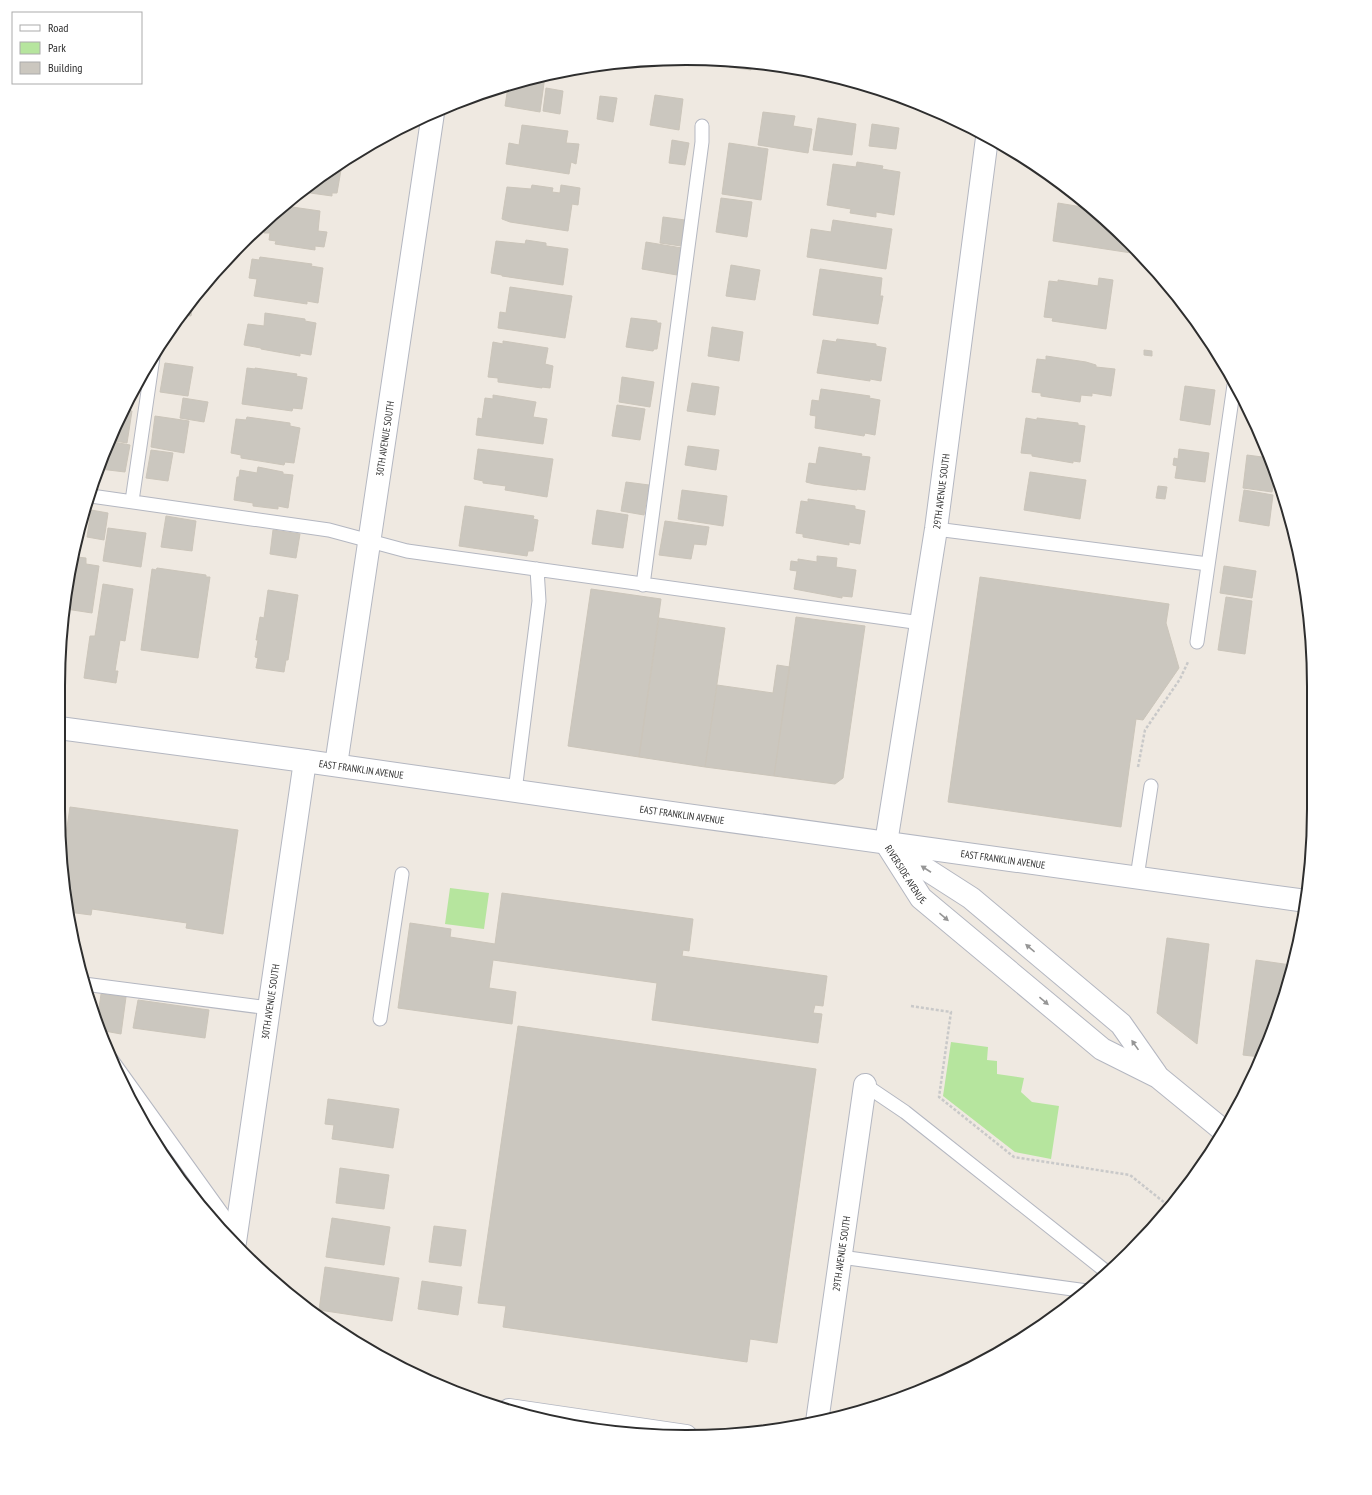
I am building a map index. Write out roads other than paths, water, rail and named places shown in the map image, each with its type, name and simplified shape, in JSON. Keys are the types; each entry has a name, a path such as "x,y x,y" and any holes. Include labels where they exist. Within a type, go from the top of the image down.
{"street":[{"name":"30TH AVENUE SOUTH","path":"336,765 432,119"},
{"name":"29TH AVENUE SOUTH","path":"886,843 936,529 987,143"},
{"name":"EAST FRANKLIN AVENUE","path":"65,729 336,765 1300,900"},
{"name":"30TH AVENUE SOUTH","path":"236,1236 305,761"},
{"name":"RIVERSIDE AVENUE","path":"886,843 970,898 1121,1024 1158,1076"},
{"name":"RIVERSIDE AVENUE","path":"886,843 921,898 1102,1049 1158,1076 1219,1127"},
{"name":"29TH AVENUE SOUTH","path":"818,1416 865,1085"},
{"path":"573,1419 624,1427"}],"lane":[{"path":"643,585 702,142 702,126"},
{"path":"132,501 151,370"},
{"path":"1197,642 1233,392"},
{"path":"95,496 329,530 407,551 921,623"},
{"path":"936,529 1208,564"},
{"path":"515,791 539,601 537,569"},
{"path":"1136,877 1150,786"},
{"path":"380,1019 402,874"},
{"path":"91,985 269,1008"},
{"path":"865,1085 905,1112 1103,1269"},
{"path":"130,1087 234,1234"},
{"path":"841,1257 1079,1290"}]}
